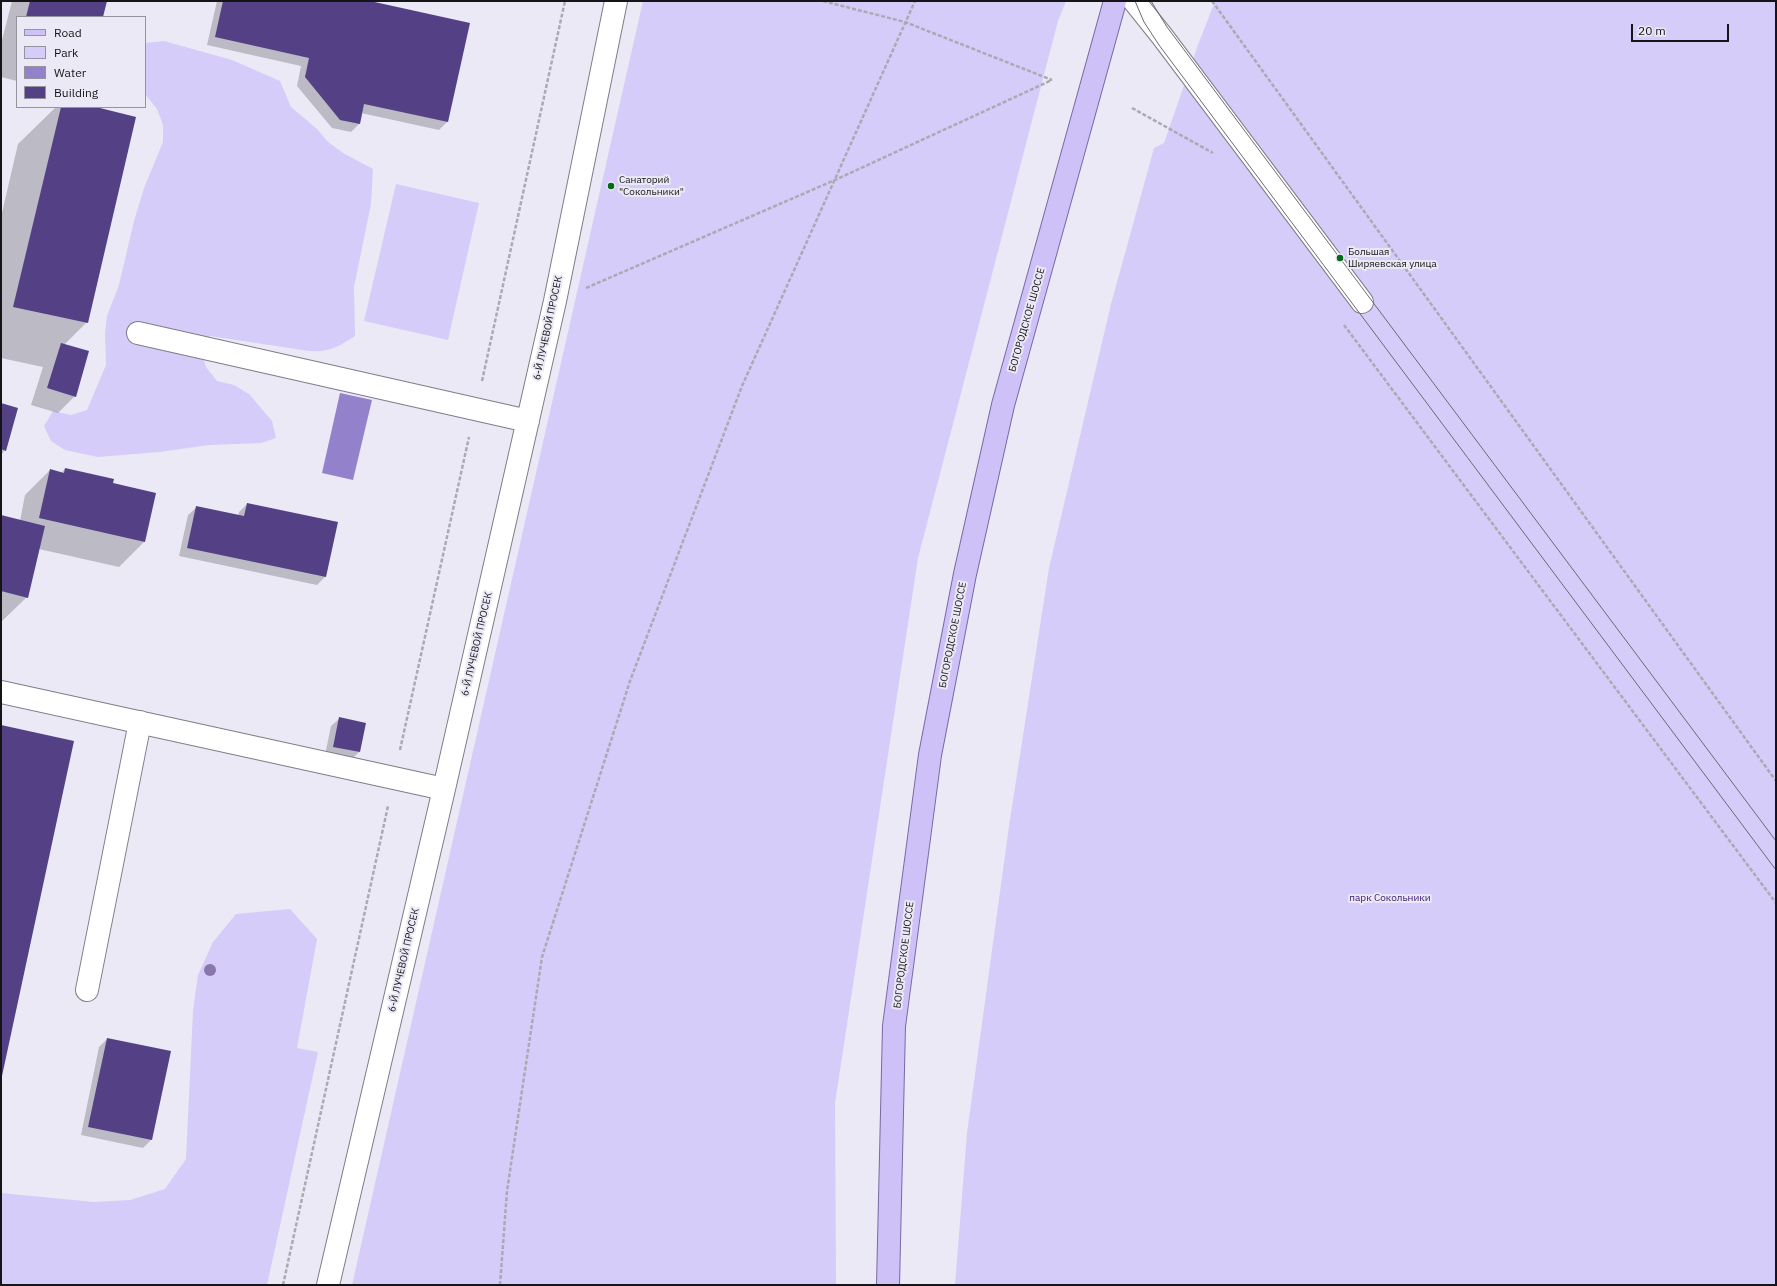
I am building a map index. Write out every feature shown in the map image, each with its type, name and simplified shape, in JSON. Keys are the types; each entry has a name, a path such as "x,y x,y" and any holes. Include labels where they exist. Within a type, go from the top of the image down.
{"main road":[{"name":"БОГОРОДСКОЕ ШОССЕ","path":"888,1285 894,1026 930,755 965,574 1003,405 1116,1"}],"street":[{"name":"6-Й ЛУЧЕВОЙ ПРОСЕК","path":"328,1285 444,789 555,301 616,1"},
{"path":"1134,1 1362,302"},
{"path":"138,333 528,421"},
{"path":"1,692 444,789"},
{"path":"86,990 140,722"}],"path":[{"path":"283,1285 565,1"},
{"path":"555,301 835,180 1052,80 905,22 822,1"},
{"path":"500,1285 507,1191 542,957 630,681 742,386 914,1"},
{"path":"1212,1 1776,781"},
{"path":"1132,108 1217,155"},
{"path":"1341,322 1776,903"}],"green space":[{"path":"643,1 1066,1 1058,21 918,558 835,1103 836,1285 352,1285"},
{"name":"парк Сокольники","path":"1215,1 1776,1 1776,1285 955,1285 967,1133 1009,826 1049,568 1111,304 1154,148 1164,143"},
{"path":"164,41 232,60 280,81 291,107 317,129 328,142 343,153 373,169 371,204 354,287 355,336 328,350 309,351 210,336 200,350 206,367 217,381 234,385 249,394 272,421 276,438 261,443 209,445 159,452 98,457 65,450 51,441 44,426 53,411 71,415 87,410 106,365 105,333 107,316 119,285 134,221 144,188 163,142 163,125 157,109 146,95 146,43"},
{"path":"396,184 479,203 448,340 364,321"},
{"path":"290,909 317,939 297,1048 318,1052 267,1285 1,1285 1,1193 94,1202 130,1200 165,1189 186,1159 193,1011 198,975 213,942 236,914"}],"water":[{"path":"340,393 372,400 353,480 322,473"}],"building":[{"path":"30,1 107,1 103,16 26,16"},
{"path":"223,1 370,1 470,23 448,122 364,104 360,124 340,120 305,77 309,58 215,37"},
{"path":"61,108 100,108 136,117 88,323 13,307"},
{"path":"61,343 89,351 76,397 47,388"},
{"path":"1,403 18,408 6,451 1,449"},
{"path":"65,468 114,479 113,483 156,493 145,542 39,518 50,469 64,473"},
{"path":"247,503 338,522 326,577 187,548 196,506 244,516"},
{"path":"1,515 45,526 28,598 1,591"},
{"path":"339,717 366,723 360,752 333,747"},
{"path":"1,725 74,741 2,1076 1,1076"},
{"path":"107,1038 171,1051 152,1140 88,1127"}],"tram line":[{"path":"1135,1 1144,22 1159,45 1776,870"},
{"path":"1151,1 1167,27 1776,841"}],"place":[{"name":"Санаторий \"Сокольники\"","path":"611,186"},
{"name":"Большая Ширяевская улица","path":"1340,258"}]}
